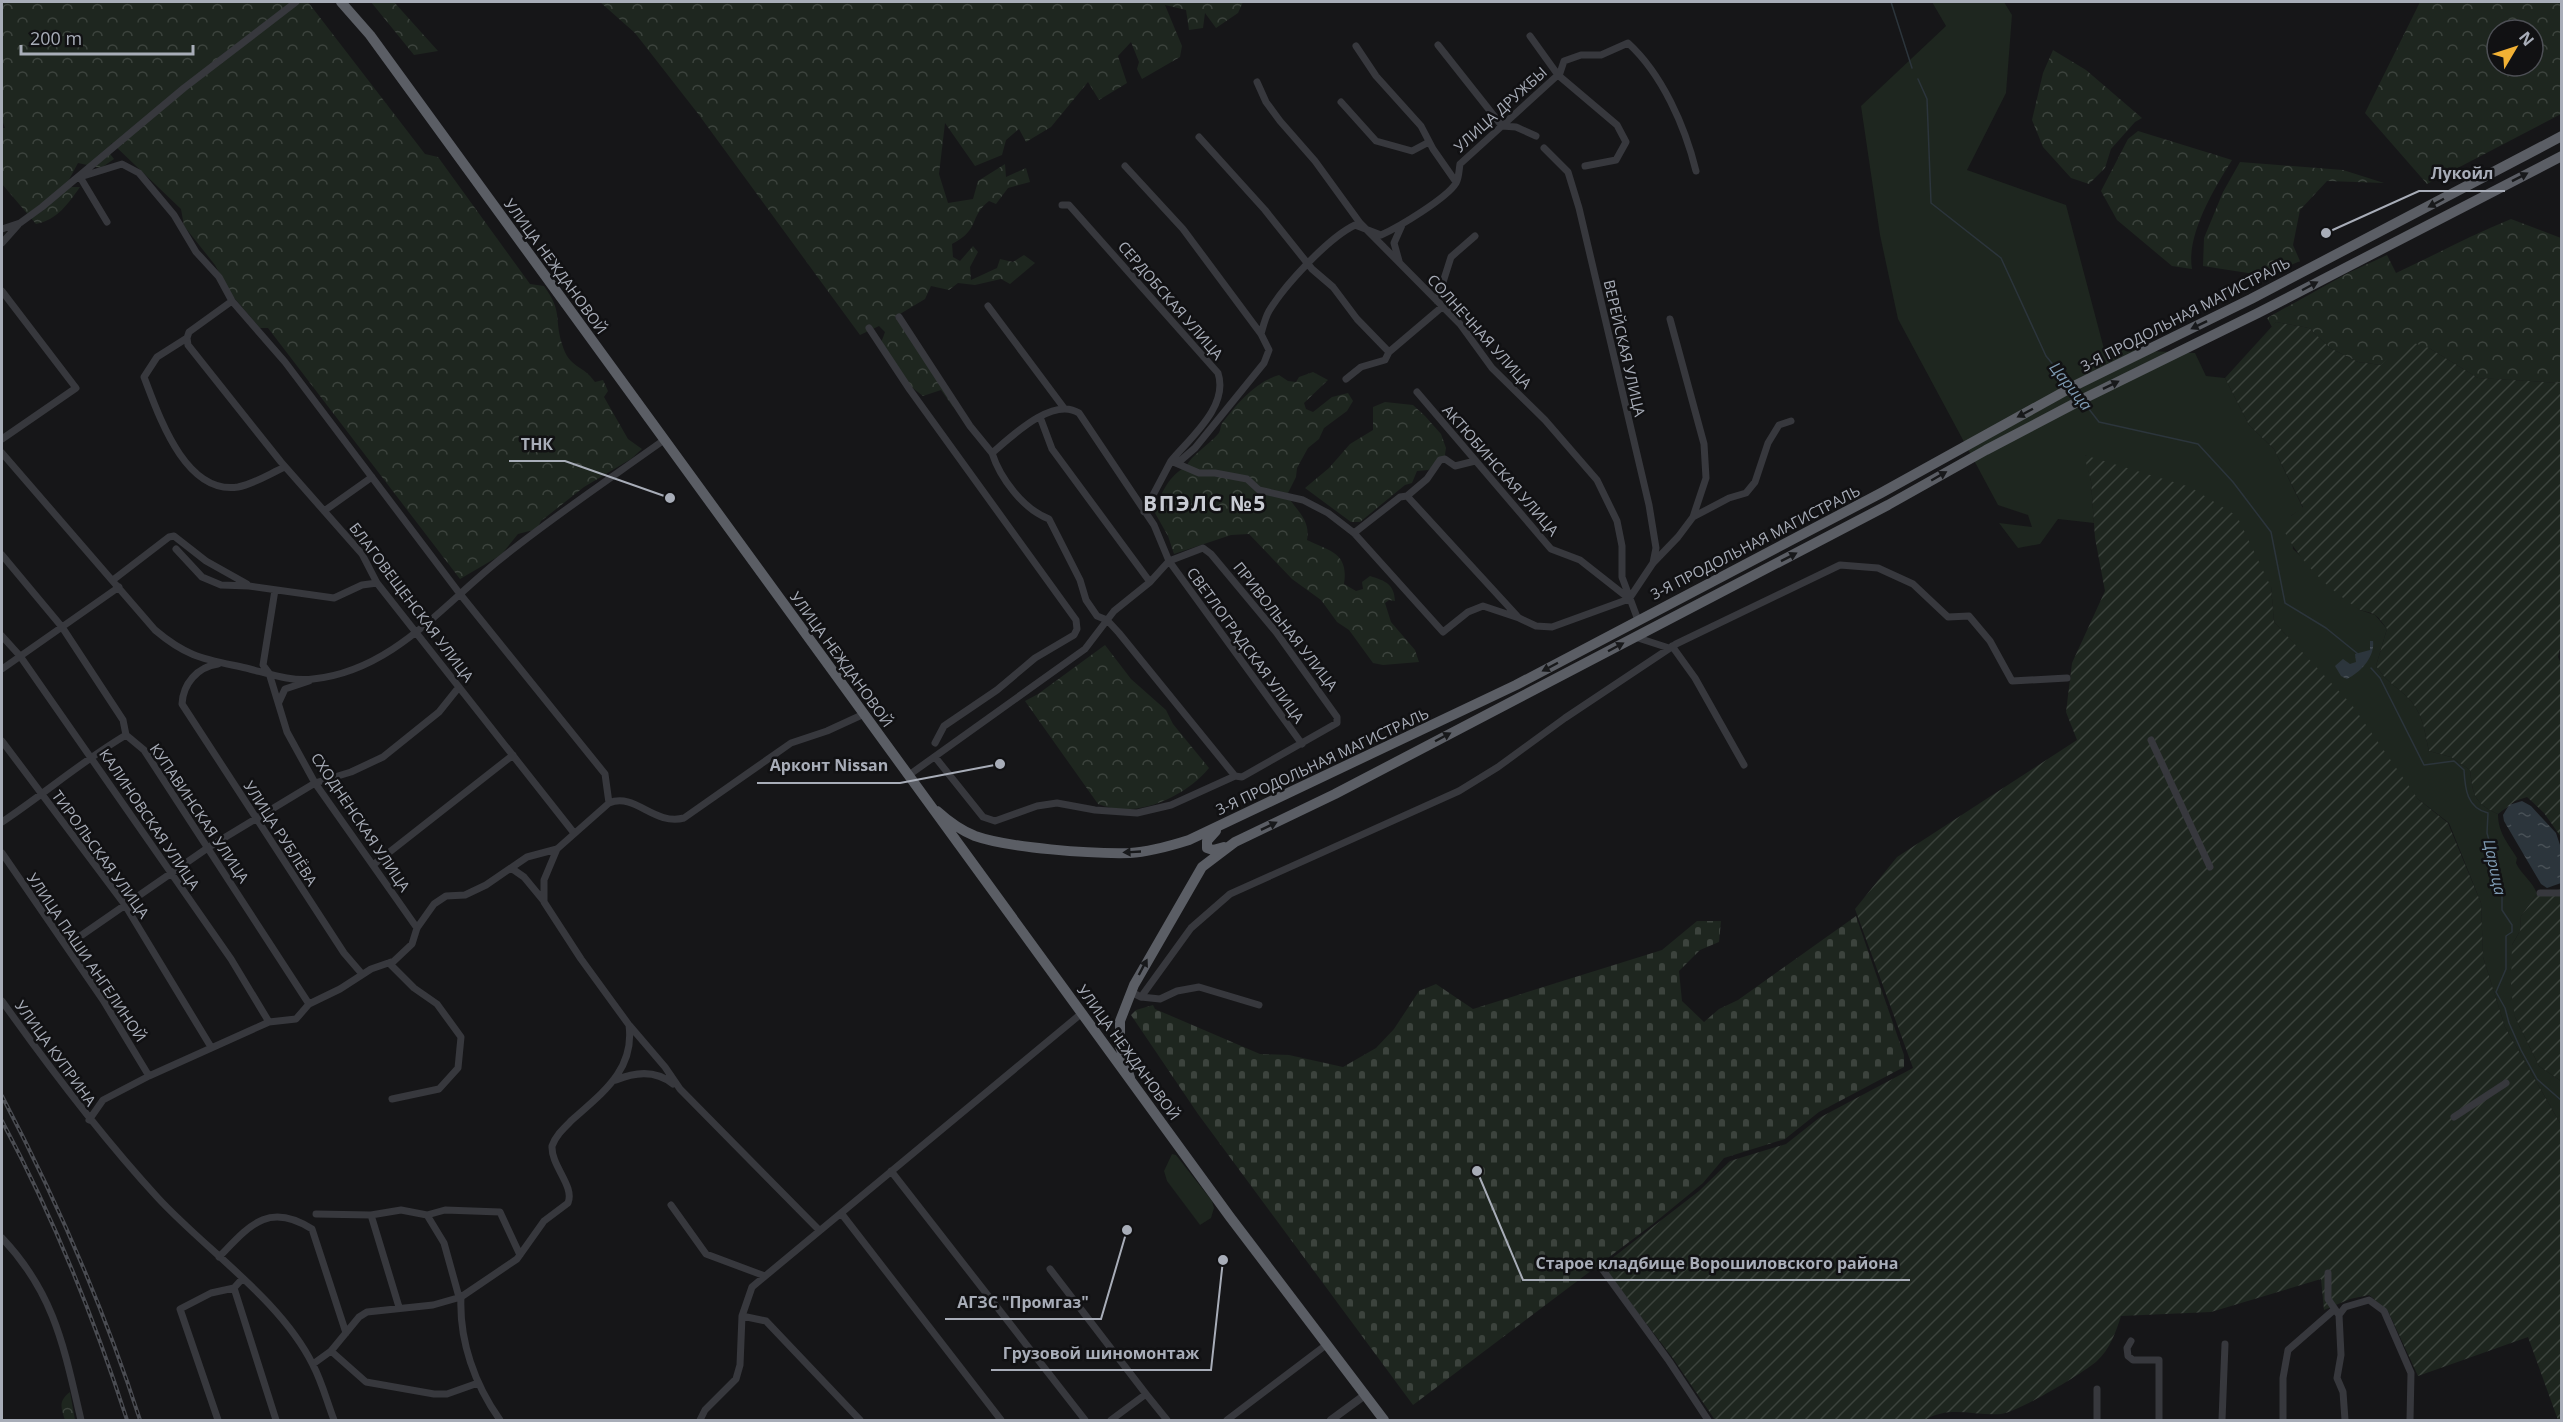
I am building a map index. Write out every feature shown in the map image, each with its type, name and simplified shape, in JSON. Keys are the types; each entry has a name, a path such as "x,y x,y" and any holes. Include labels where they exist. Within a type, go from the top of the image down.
{"highway":[{"name":"УЛИЦА НЕЖДАНОВОЙ","path":"341,2 370,35 970,856 1094,1030 1384,1420"},
{"name":"3-Я ПРОДОЛЬНАЯ МАГИСТРАЛЬ","path":"937,811 961,830 993,841 1131,853 1188,840 1516,685 1881,493 2076,386 2252,299 2562,136"},
{"name":"3-Я ПРОДОЛЬНАЯ МАГИСТРАЛЬ","path":"1120,1021 1136,995 1160,936 1202,867 1235,842 1335,794 1888,505 2085,398 2258,313 2562,156"},
{"path":"1225,823 1208,839 1207,848 1213,850 1235,842"},
{"path":"1188,840 1204,848 1206,856 1202,867"},
{"path":"970,856 977,845 993,841"},
{"path":"1094,1030 1108,1033 1115,1030 1120,1021"},
{"path":"1120,1021 1120,1046 1130,1078"}],"street":[{"path":"2,243 20,223 80,177 100,157 184,88 296,2"},
{"path":"1530,36 1558,75 1617,125 1626,142 1616,160 1585,166"},
{"name":"УЛИЦА ДРУЖБЫ","path":"1261,334 1268,312 1308,263 1345,230 1355,225 1381,235 1402,225 1456,183 1460,164 1558,75 1564,61 1581,55 1601,56 1628,43 1647,60 1691,150 1696,171"},
{"path":"1438,45 1502,126 1516,127 1536,136"},
{"path":"1356,46 1376,76 1421,126 1456,183"},
{"name":"СОЛНЕЧНАЯ УЛИЦА","path":"1257,82 1266,102 1315,161 1366,230 1461,324 1492,368 1545,420 1597,480 1617,521 1622,546 1622,577 1638,620"},
{"path":"1341,102 1376,141 1412,151 1429,141"},
{"path":"1199,137 1266,210 1308,263 1333,287 1357,319 1389,352"},
{"name":"ВЕРЕЙСКАЯ УЛИЦА","path":"1544,148 1568,172 1579,208 1649,505 1656,549 1653,563"},
{"path":"80,177 122,164 139,173 174,215 196,252 219,277 232,301 285,362 460,594 605,774 609,803"},
{"path":"1125,166 1184,229 1261,334 1269,350 1264,363 1195,448 1180,461 1171,461"},
{"path":"80,177 106,222"},
{"name":"СЕРДОБСКАЯ УЛИЦА","path":"1062,205 1069,205 1218,373 1222,385 1218,399 1205,422 1171,461"},
{"path":"2,229 20,223"},
{"path":"1400,263 1394,243 1402,225"},
{"path":"1346,379 1361,368 1385,360 1389,352 1440,304 1451,257 1475,236"},
{"path":"2,291 76,388 2,439"},
{"path":"232,301 157,357 144,377 162,425 187,465 216,487 239,487 285,467"},
{"path":"988,306 1064,408 1040,417 1014,433 992,453"},
{"path":"899,317 970,426 992,453 997,467 1015,492 1040,516 1049,519 1080,580 1086,600 1097,616 1107,620 1235,776"},
{"path":"1171,461 1199,473 1215,472 1247,479 1259,490 1304,500 1328,513 1353,533 1443,632 1468,612 1483,606 1536,626 1552,627 1629,599 1653,563 1678,537 1693,517 1706,478 1704,444 1670,319"},
{"path":"869,328 910,390 1076,620 1077,629 1074,635 1035,658 997,690 944,726 935,743"},
{"name":"БЛАГОВЕЩЕНСКАЯ УЛИЦА","path":"188,335 188,345 285,467 362,554 377,583 574,833"},
{"name":"АКТЮБИНСКАЯ УЛИЦА","path":"1417,392 1551,549 1580,560 1629,599"},
{"name":"СВЕТЛОГРАДСКАЯ УЛИЦА","path":"1064,408 1071,407 1079,413 1154,525 1169,561 1302,744"},
{"path":"1040,417 1052,449 1150,582"},
{"path":"1693,517 1729,498 1746,493 1755,482 1768,442 1779,425 1791,421"},
{"path":"279,702 285,689 367,664 395,648 531,535 664,440"},
{"path":"2,453 168,641 195,658 312,680"},
{"path":"1353,533 1400,497 1407,496 1427,479 1440,460 1445,459 1455,466 1475,461"},
{"path":"1144,512 1171,461"},
{"path":"324,511 372,477"},
{"path":"1407,496 1422,508 1460,556 1519,618"},
{"path":"113,580 169,537 174,537 233,582"},
{"name":"ПРИВОЛЬНАЯ УЛИЦА","path":"1169,561 1203,548 1211,554 1276,632 1327,701 1337,717 1337,723 1302,744"},
{"path":"176,549 202,577 210,582 233,582 334,598 362,585 377,583"},
{"name":"КУПАВИНСКАЯ УЛИЦА","path":"2,555 62,627 123,720 126,735 144,750 309,1004"},
{"path":"909,775 1085,649 1114,611 1150,582 1169,561"},
{"path":"1259,1005 1199,987 1177,991 1160,999 1136,995 1191,928 1230,894 1459,791 1498,767 1565,718 1670,647 1840,565 1878,568 1913,584 1948,617 1969,616 1990,640 2012,681 2067,678"},
{"path":"2,669 119,587"},
{"name":"СХОДНЕНСКАЯ УЛИЦА","path":"275,590 263,665 269,673 287,732 315,783 417,928"},
{"name":"КАЛИНОВСКАЯ УЛИЦА","path":"2,636 20,656 231,959 269,1022"},
{"path":"1635,637 1670,647 1695,678 1744,765"},
{"name":"УЛИЦА РУБЛЁВА","path":"223,663 211,665 189,681 183,690 182,704 344,953 362,974"},
{"path":"66,946 209,847 315,783 351,772 383,757 439,712 459,687"},
{"path":"544,902 543,880 557,849 609,803 616,800 626,801 664,820 684,818 791,743 864,714"},
{"path":"2,822 42,796 90,756 126,735"},
{"path":"2151,740 2210,867"},
{"name":"ТИРОЛЬСКАЯ УЛИЦА","path":"2,741 125,905 211,1047"},
{"path":"935,757 983,817 995,821 1037,806 1057,803 1095,810 1137,813 1171,805 1235,776 1242,777 1302,744"},
{"path":"372,865 513,755"},
{"path":"89,1120 103,1101 149,1076 178,1065 211,1047 269,1022 297,1019 309,1004 340,989 362,974 389,963 412,944 417,928 434,904 446,896 465,895 486,885 527,857 557,849"},
{"name":"УЛИЦА ПАШИ АНГЕЛИНОЙ","path":"2,853 103,1000 149,1076"},
{"path":"511,868 530,884 544,902 629,1025 659,1059 680,1089 819,1230"},
{"path":"530,884 543,880"},
{"path":"2540,893 2562,892"},
{"path":"389,963 414,988 437,1005 462,1037 458,1068 439,1089 392,1100"},
{"name":"УЛИЦА КУПРИНА","path":"2,1001 89,1120 159,1200 276,1312 313,1364 334,1420"},
{"path":"700,1420 705,1410 735,1379 740,1365 742,1316 752,1287 1082,1013"},
{"path":"313,1364 331,1352 359,1317 367,1312 433,1305 460,1297 500,1272 520,1255 544,1221 564,1207 570,1197 554,1164 551,1153 554,1139 616,1080 629,1050 629,1025"},
{"path":"616,1080 630,1075 656,1074 680,1089"},
{"path":"2454,1117 2506,1083"},
{"path":"891,1171 1085,1420"},
{"path":"671,1205 706,1254 765,1276"},
{"path":"316,1214 371,1215 401,1210 427,1215 445,1210 500,1212 520,1255"},
{"path":"841,1213 1000,1420"},
{"path":"371,1215 399,1307"},
{"path":"427,1215 444,1243 460,1297 462,1326 478,1383 500,1420"},
{"path":"219,1257 245,1229 257,1221 285,1216 299,1221 312,1229 346,1333"},
{"path":"2,1238 33,1274 46,1300 59,1333 81,1420"},
{"path":"1600,1266 1670,1362 1708,1420"},
{"path":"1050,1269 1167,1420"},
{"path":"2328,1274 2328,1299 2337,1312 2341,1355 2337,1378 2343,1392 2345,1420"},
{"path":"218,1420 180,1308 211,1293 234,1288 242,1279"},
{"path":"234,1288 276,1420"},
{"path":"2283,1420 2283,1378 2288,1350 2345,1307 2369,1300 2384,1311 2411,1373 2410,1420"},
{"path":"742,1316 766,1321 860,1420"},
{"path":"2131,1341 2127,1348 2128,1356 2133,1360 2159,1360 2159,1420"},
{"path":"2222,1420 2225,1344"},
{"path":"1227,1420 1326,1345"},
{"path":"331,1352 366,1382 434,1394 447,1394 478,1383"},
{"path":"2097,1389 2097,1420"},
{"path":"1111,1420 1146,1394"},
{"path":"1331,1420 1365,1395"}],"green space":[{"path":"2,2 308,2 425,154 438,157 530,284 544,286 554,302 560,335 568,358 595,382 603,380 608,391 604,397 628,439 642,449 631,459 584,487 541,521 537,529 518,534 501,555 460,579 268,328 260,328 230,293 215,265 184,226 181,209 112,143 107,150 114,159 101,168 78,163 65,187 80,187 56,215 43,222 36,224 2,184 2,128 5,128 2,120"},
{"path":"371,2 394,2 438,51 414,55"},
{"path":"600,2 1243,2 1238,13 1216,28 1205,13 1203,28 1189,30 1186,10 1165,5 1182,46 1180,57 1142,79 1137,69 1139,62 1131,42 1118,56 1127,83 1099,100 1088,82 1051,127 1026,142 1019,129 1006,140 1002,155 975,166 945,123 939,174 948,203 973,199 978,181 1005,164 1006,177 1026,168 1030,182 1008,188 996,204 989,201 978,213 967,233 952,244 953,257 960,261 973,246 978,252 970,267 971,280 997,268 1000,259 1013,262 1024,255 1035,263 1010,284 1001,279 975,285 958,283 949,290 931,286 925,299 895,317 957,403 953,407 941,390 923,396 910,386 881,343 885,332 879,326 860,335 699,115 635,33"},
{"path":"1932,2 2004,2 2012,15 2006,93 1967,170 2066,205 2104,349 2195,353 2206,376 2225,378 2249,425 2274,449 2303,508 2291,516 2293,549 2360,610 2375,615 2387,629 2376,666 2414,705 2423,724 2429,751 2451,757 2470,770 2472,786 2479,802 2498,814 2502,832 2517,858 2516,863 2537,894 2521,916 2520,931 2512,945 2515,1017 2539,1066 2561,1081 2561,1125 2505,1027 2483,957 2481,903 2449,823 2418,799 2310,661 2274,622 2271,587 2085,455 2091,481 2094,523 2058,519 2040,544 2018,548 1999,523 2032,527 2028,515 1998,505 1898,319 1880,235 1861,106 1946,26"},
{"path":"2420,2 2562,2 2561,114 2427,184 2365,113"},
{"path":"2053,50 2086,70 2142,118 2135,122 2111,149 2105,168 2089,184 2071,178 2043,147 2032,120 2043,73"},
{"path":"2138,131 2232,160 2210,198 2197,227 2191,256 2192,269 2172,266 2117,220 2101,191 2128,139"},
{"path":"2240,162 2343,170 2384,183 2327,181 2300,210 2293,245 2300,261 2267,276 2203,266 2204,238 2223,192"},
{"path":"2511,219 2561,238 2561,383 2478,378 2429,348 2381,365 2358,362 2330,348 2309,328 2276,322 2272,327 2267,318 2348,273 2387,255 2396,273"},
{"path":"2276,322 2309,328 2330,348 2358,362 2381,365 2408,341 2429,348 2478,378 2561,383 2562,641 2558,657 2562,665 2561,837 2544,813 2527,797 2515,801 2498,814 2484,806 2474,792 2470,770 2451,757 2429,751 2423,724 2414,705 2376,666 2387,629 2376,616 2345,600 2324,582 2289,540 2282,527 2303,507 2274,449 2249,425 2225,378"},
{"path":"1313,372 1328,380 1304,403 1306,409 1313,412 1332,397 1348,393 1353,401 1347,411 1324,428 1319,439 1308,448 1297,468 1296,477 1287,495 1305,521 1307,540 1336,554 1341,559 1345,574 1344,584 1356,591 1363,589 1362,582 1370,576 1391,587 1395,601 1389,600 1385,603 1391,622 1415,650 1419,662 1383,665 1373,663 1349,630 1337,622 1321,600 1292,579 1249,534 1231,535 1174,554 1168,536 1155,513 1162,493 1170,481 1218,434 1222,423 1247,394 1270,378 1279,375 1288,381 1296,382 1299,377"},
{"path":"1385,402 1413,405 1425,416 1441,434 1446,448 1444,461 1428,470 1417,471 1412,483 1405,485 1360,522 1351,522 1305,488 1329,468 1350,444 1373,430 1373,407"},
{"path":"2084,455 2190,487 2237,516 2271,587 2274,622 2352,705 2418,799 2448,823 2481,903 2483,957 2505,1027 2561,1125 2561,1420 2558,1420 2528,1337 2418,1376 2388,1311 2369,1295 2350,1299 2324,1310 2321,1279 2211,1312 2121,1316 2109,1346 2097,1361 2035,1400 2001,1414 1953,1412 1925,1420 1715,1420 1672,1357 1602,1266 1699,1191 1730,1161 1786,1144 1819,1118 1913,1068 1855,909 1897,857 2077,740 2066,712 2072,663 2105,591 2095,538 2091,481"},
{"path":"1105,645 1131,679 1166,710 1173,724 1209,768 1187,788 1159,803 1128,809 1098,804 1025,701"},
{"path":"2561,889 2561,1081 2539,1066 2515,1017 2511,989 2512,945 2520,931 2521,916 2537,894"},
{"path":"1856,916 1904,1055 1904,1067 1819,1112 1785,1139 1724,1158 1703,1183 1653,1224 1413,1405 1198,1114 1131,1015 1136,1010 1153,1005 1155,1009 1260,1054 1289,1055 1343,1067 1376,1048 1394,1029 1419,991 1436,984 1473,1009 1662,950 1697,921 1721,921 1719,942 1700,950 1679,971 1682,1001 1704,1022 1719,1009 1738,1000"},
{"path":"1172,1154 1176,1155 1212,1201 1214,1208 1211,1218 1200,1225 1167,1181 1164,1171"},
{"path":"70,1392 75,1420 65,1420 62,1405 64,1398"}],"water":[{"path":"2370,641 2373,641 2372,653 2366,663 2347,679 2341,676 2335,666 2343,659 2350,664 2356,662 2355,654 2370,650"},
{"path":"2522,801 2531,806 2556,833 2561,848 2561,883 2547,888 2541,884 2504,821 2503,815 2509,805"}],"waterway":[{"name":"Царица","path":"1891,2 1912,68"},
{"name":"Царица","path":"1918,79 1927,99 1931,203 2001,258 2046,356 2069,384"},
{"name":"Царица","path":"2085,404 2099,422 2198,444 2233,482 2271,532 2285,603 2326,628 2358,654"},
{"name":"Царица","path":"2371,668 2380,678 2424,765 2454,761 2464,770 2466,791 2471,802 2488,813 2487,833 2502,888 2502,910 2512,925 2512,932 2506,936 2506,969 2496,992 2505,1008 2521,1050 2537,1079 2562,1101"}],"railway":[{"path":"2,1096 42,1175 78,1255 111,1337 140,1420"},
{"path":"2,1121 38,1193 71,1268 101,1344 127,1420"}],"place":[{"name":"Лукойл","path":"2326,233"},
{"name":"ТНК","path":"670,498"},
{"name":"Арконт Nissan","path":"1000,764"},
{"name":"Старое кладбище Ворошиловского района","path":"1477,1171"},
{"name":"АГЗС \"Промгаз\"","path":"1127,1230"},
{"name":"Грузовой шиномонтаж","path":"1223,1260"}],"district":[{"name":"ВПЭЛС №5","path":"1205,503"}]}
